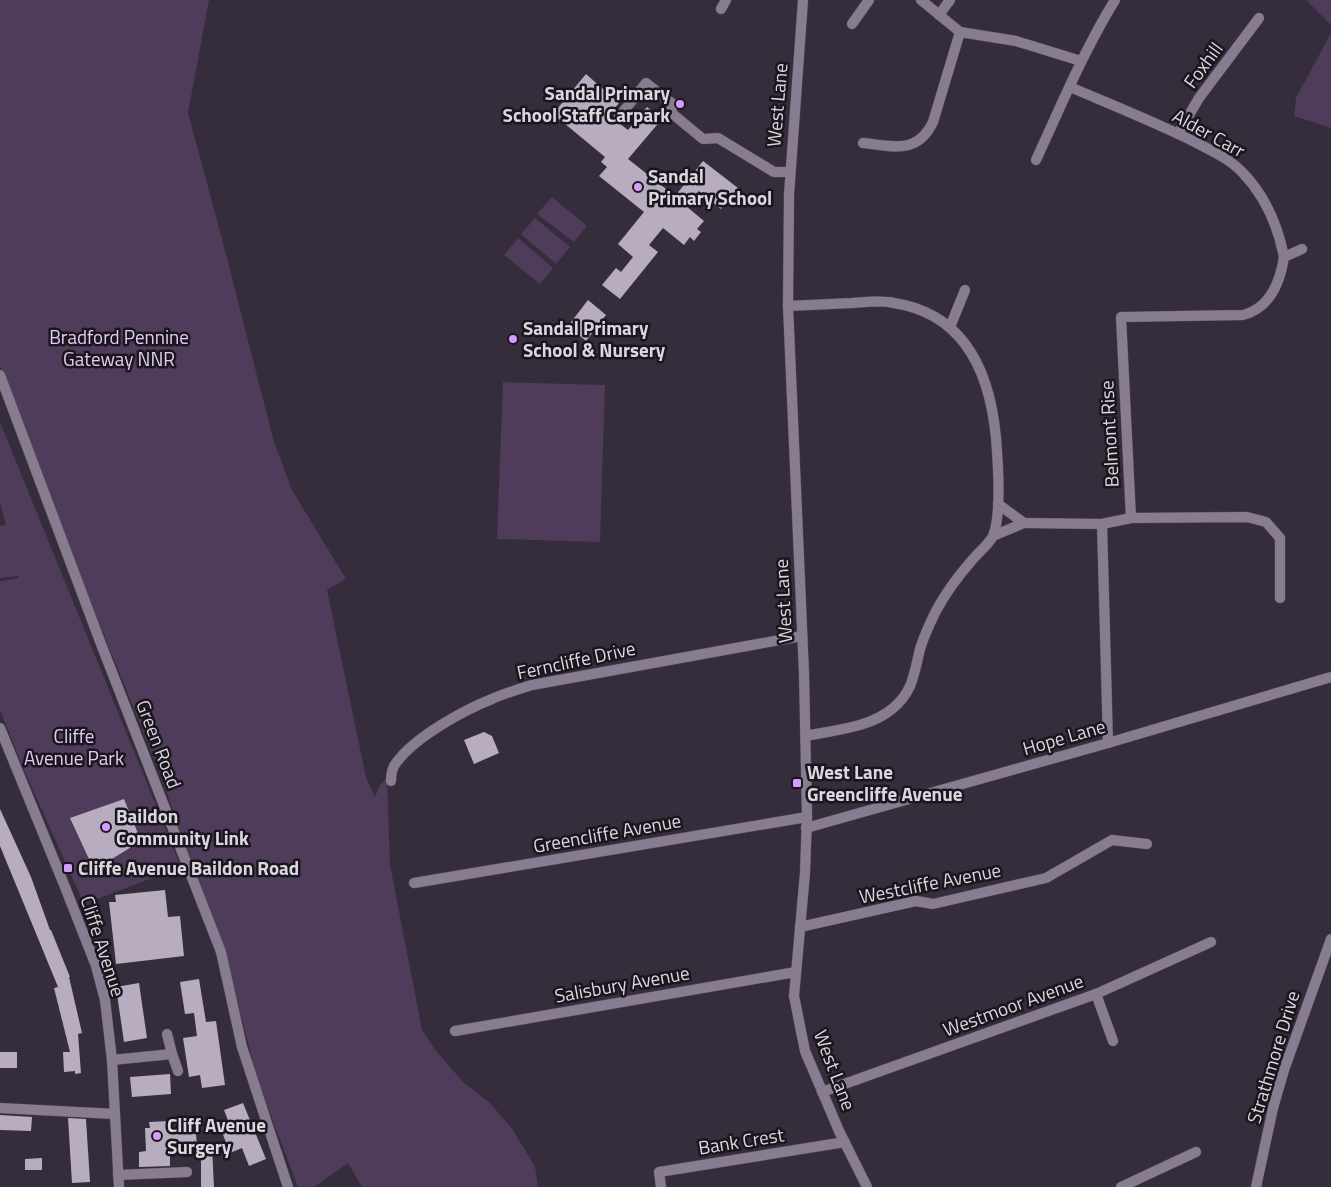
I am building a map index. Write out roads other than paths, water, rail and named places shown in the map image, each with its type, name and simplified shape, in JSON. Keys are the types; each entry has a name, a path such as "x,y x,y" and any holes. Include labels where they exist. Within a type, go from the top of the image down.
{"street":[{"name":"West Lane","path":"803,0 789,172 788,306 806,736 807,817 805,873 794,996 804,1051 866,1187"},
{"path":"852,24 869,0"},
{"path":"921,0 960,32 1016,41 1082,61"},
{"path":"939,15 950,0"},
{"path":"1036,160 1102,20 1115,0"},
{"name":"Foxhill","path":"1178,134 1199,98 1259,18"},
{"path":"863,143 911,145 928,132 933,122 960,32"},
{"path":"619,117 646,83 674,105 669,111 702,139 718,138 774,172 789,172"},
{"name":"Alder Carr","path":"1070,87 1178,134 1221,156 1247,176 1268,208 1284,257"},
{"path":"1284,257 1302,249"},
{"name":"Belmont Rise","path":"1131,518 1121,317 1242,315 1252,312 1268,300 1274,290 1284,257"},
{"path":"950,327 965,290"},
{"path":"788,306 893,302 930,314 950,327 965,342 975,358 990,398 997,448 998,504 993,536"},
{"name":"Green Road","path":"0,375 101,644 221,952 242,1047 288,1187"},
{"path":"998,504 1024,523"},
{"path":"806,736 872,721 883,716 898,703 912,684 920,650 935,613 963,571 993,536 1024,523 1102,524 1131,518 1247,517 1266,522 1280,538 1280,598"},
{"path":"1102,524 1108,743"},
{"name":"Ferncliffe Drive","path":"391,781 391,773 395,763 420,740 460,714 493,698 532,685 802,636"},
{"name":"Hope Lane","path":"806,828 1331,678"},
{"name":"Cliffe Avenue","path":"0,728 96,966 105,1000 112,1060 119,1187"},
{"name":"Greencliffe Avenue","path":"414,884 807,817"},
{"name":"Westcliffe Avenue","path":"800,927 916,902 934,904 1046,878 1112,840 1147,844"},
{"name":"Strathmore Drive","path":"1256,1187 1273,1108 1284,1070 1331,939"},
{"name":"Westmoor Avenue","path":"822,1092 1096,994 1211,942"},
{"name":"Salisbury Avenue","path":"455,1031 796,972"},
{"path":"1096,994 1113,1041"},
{"path":"167,1034 178,1071"},
{"path":"112,1060 172,1054"},
{"path":"0,1108 115,1114"},
{"name":"Bank Crest","path":"661,1187 659,1172 844,1142"},
{"path":"1121,1187 1196,1152"},
{"path":"118,1175 187,1172"}],"place":[{"name":"Sandal Primary School Staff Carpark","path":"680,104"},
{"name":"Sandal Primary School","path":"638,187"},
{"name":"Sandal Primary School & Nursery","path":"513,339"},
{"name":"West Lane Greencliffe Avenue","path":"797,783"},
{"name":"Baildon Community Link","path":"106,827"},
{"name":"Cliffe Avenue Baildon Road","path":"68,868"},
{"name":"Cliff Avenue Surgery","path":"157,1136"}],"park label":[{"name":"Bradford Pennine Gateway NNR","path":"119,348"},
{"name":"Cliffe Avenue Park","path":"74,747"}]}
